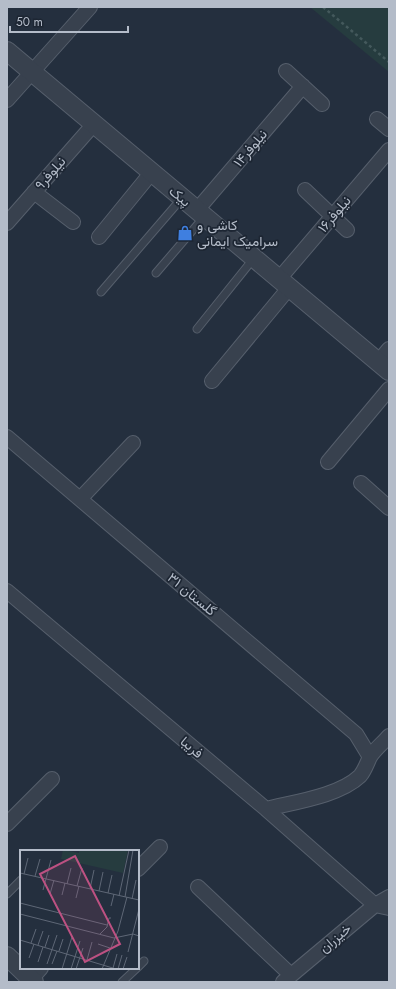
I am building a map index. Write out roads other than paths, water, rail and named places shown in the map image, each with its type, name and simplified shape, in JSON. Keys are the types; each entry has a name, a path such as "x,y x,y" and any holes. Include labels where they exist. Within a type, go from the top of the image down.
{"street":[{"path":"7,100 31,71 90,7"},
{"name":"پیک","path":"7,51 284,283 385,361"},
{"path":"286,71 322,104"},
{"name":"نیلوفر۱۴","path":"201,214 303,86"},
{"path":"377,119 389,129"},
{"name":"نیلوفر۹","path":"7,223 94,124"},
{"name":"نیلوفر۱۶","path":"212,381 332,216 389,150"},
{"path":"99,237 152,172"},
{"path":"305,190 347,230"},
{"path":"34,192 72,222"},
{"path":"328,462 389,389"},
{"name":"گلستان ۳۱","path":"7,437 356,734 370,757"},
{"path":"80,499 133,443"},
{"path":"361,483 387,503"},
{"name":"فریبا","path":"7,591 266,809 375,904"},
{"path":"266,809 318,797 359,776 368,765 370,757 389,736"},
{"path":"7,824 52,779"},
{"path":"139,868 160,847"},
{"path":"198,887 287,978"},
{"name":"خیزران","path":"287,978 375,904 389,897"},
{"path":"375,904 389,908"},
{"path":"7,956 20,965"},
{"path":"25,969 35,976"}],"lane":[{"path":"101,292 182,198"},
{"path":"156,273 201,214"},
{"path":"197,329 254,258"},
{"path":"7,894 20,881"},
{"path":"139,965 144,961"},
{"path":"122,982 135,969"}],"place":[{"name":"کاشی و سرامیک ایمانی","path":"185,233"}]}
